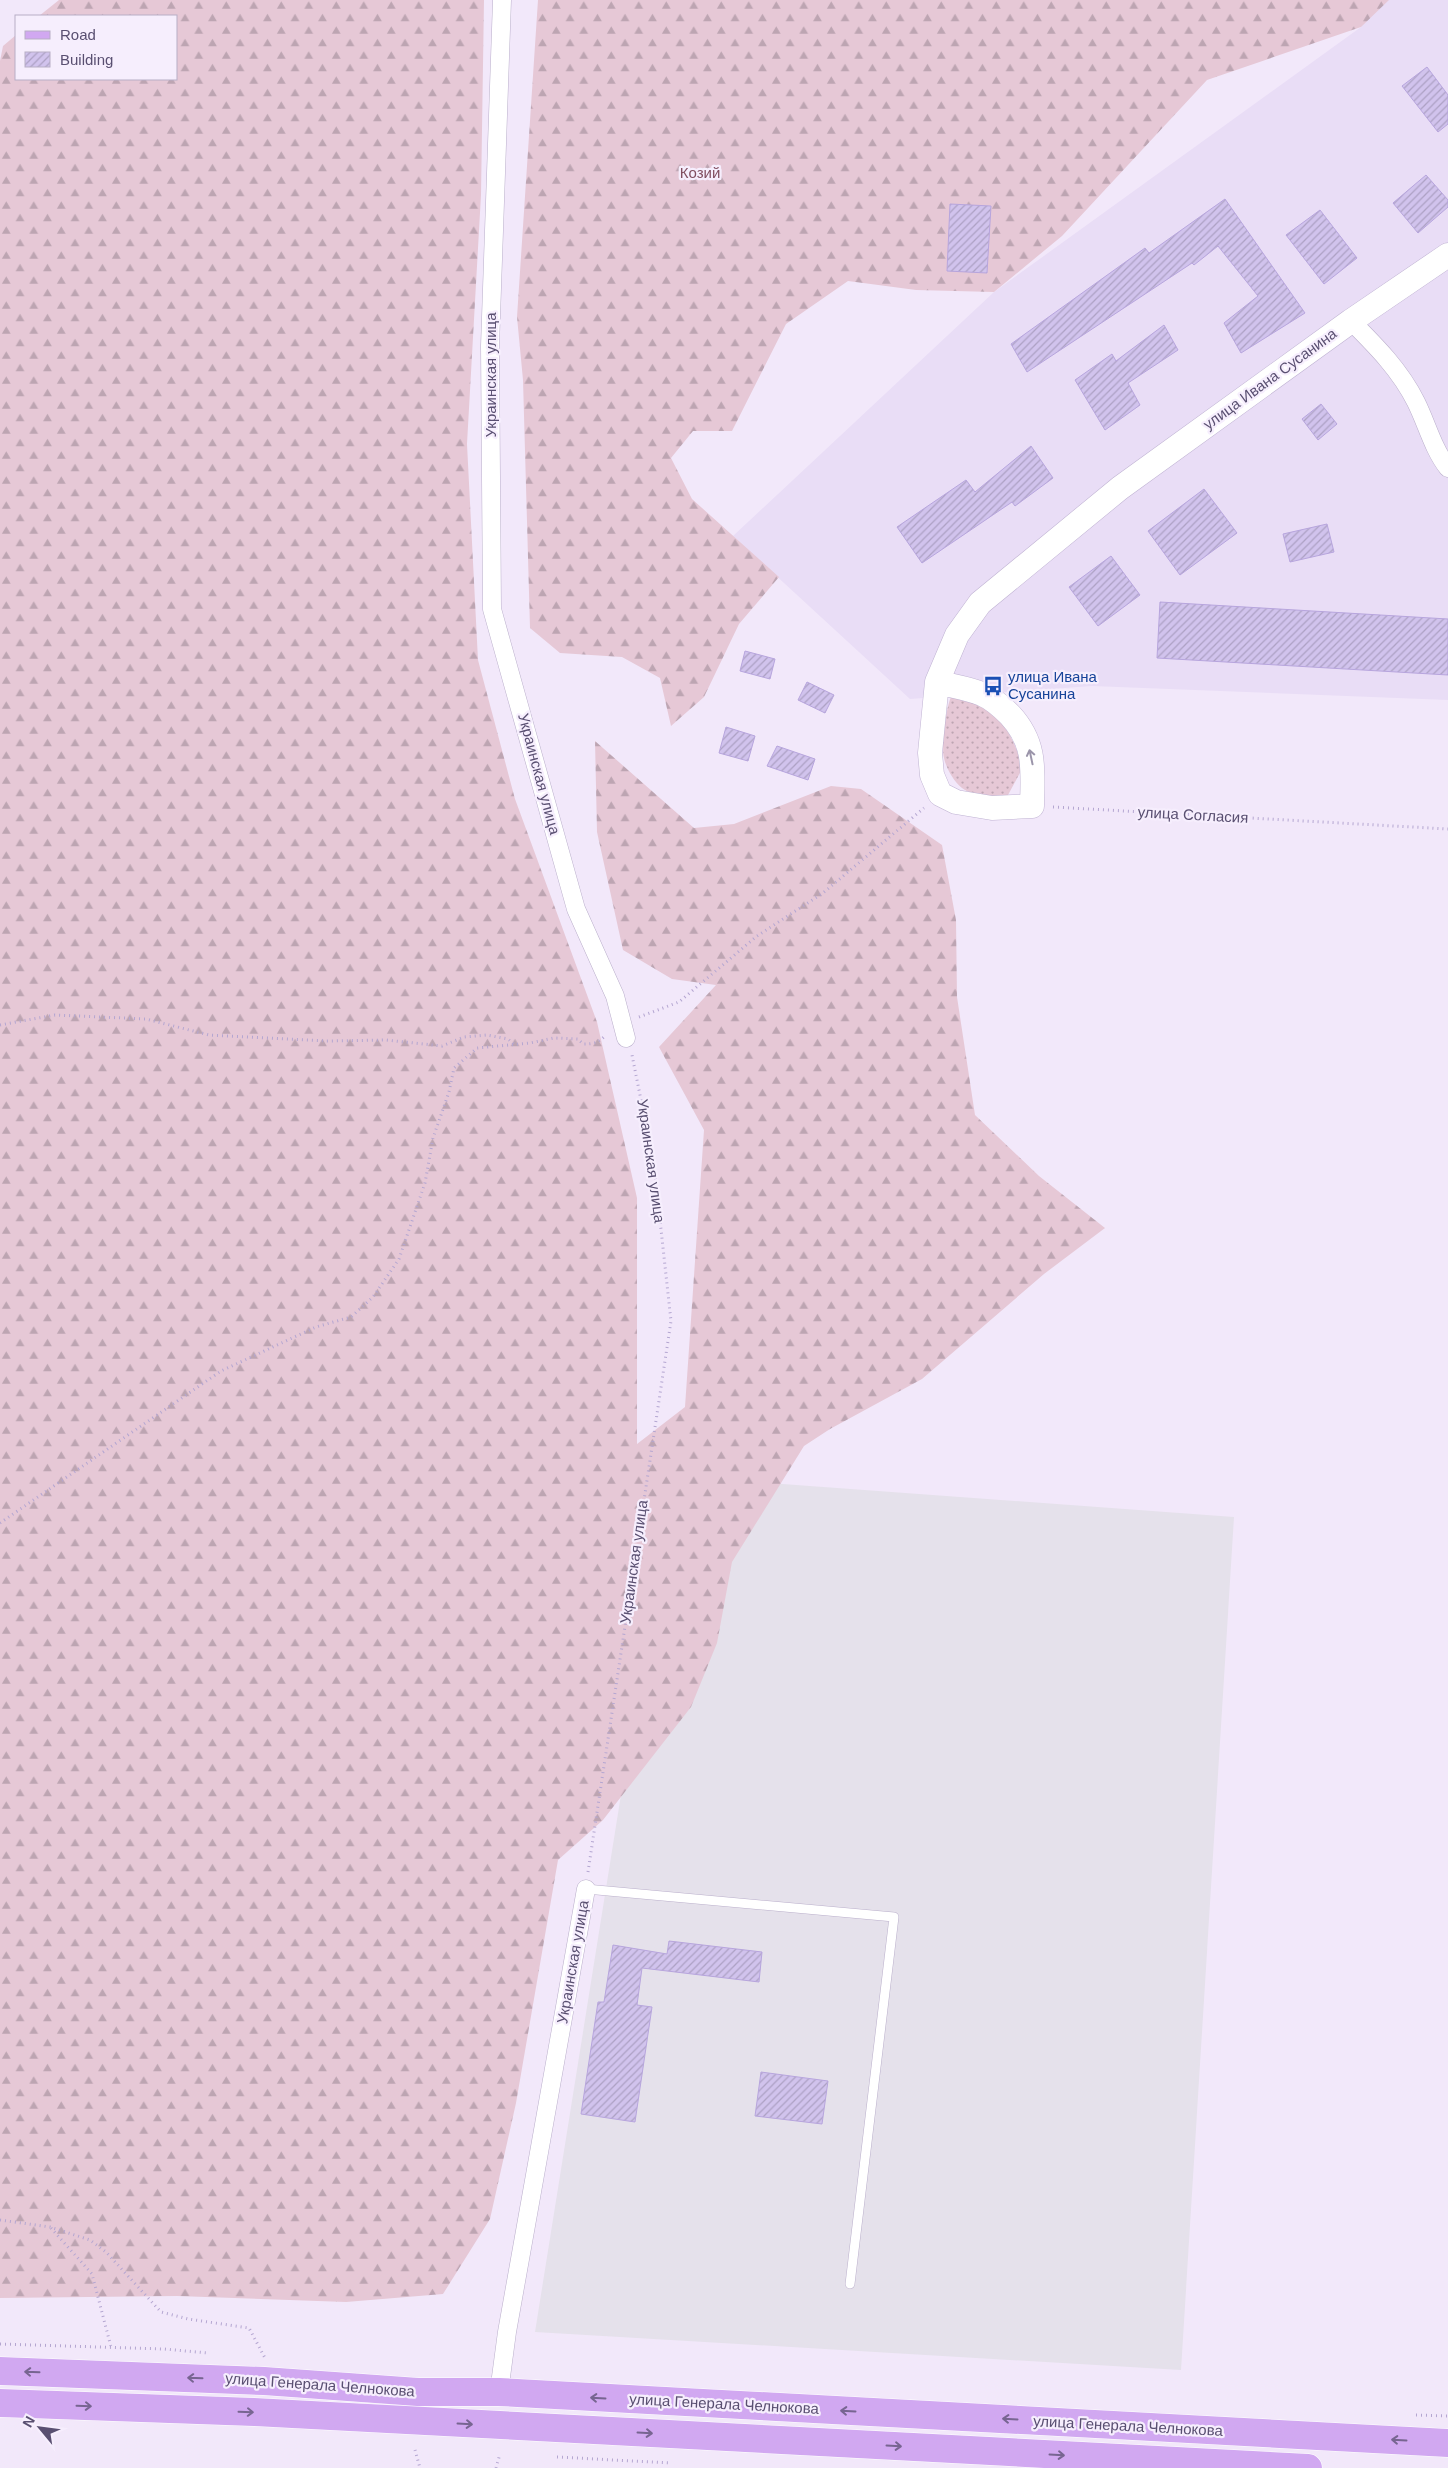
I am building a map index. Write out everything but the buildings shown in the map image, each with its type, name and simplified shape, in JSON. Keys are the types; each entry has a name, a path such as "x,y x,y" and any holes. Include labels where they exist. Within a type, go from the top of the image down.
{"main road":[{"name":"улица Генерала Челнокова","path":"0,2371 264,2381 418,2392 499,2392 1448,2443"},
{"name":"улица Генерала Челнокова","path":"0,2403 254,2412 1308,2468"}],"street":[{"name":"Украинская улица","path":"502,0 490,346 492,609 576,909 615,996 624,1030"},
{"name":"улица Ивана Сусанина","path":"940,794 932,775 930,754 937,682 958,635 980,603 1120,488 1351,321 1448,255"},
{"path":"1351,321 1392,364 1416,402 1441,460 1448,468"},
{"path":"937,682 983,694 1003,708 1020,726 1029,744 1034,767 1032,806 992,808 956,802 940,794"},
{"name":"Украинская улица","path":"499,2392 507,2332 586,1889"}],"lane":[{"path":"586,1889 894,1917 850,2284"}],"path":[{"path":"0,1523 221,1371 316,1328 351,1317 373,1297 399,1259 425,1183 434,1138 449,1092 454,1068 477,1048 554,1038 578,1039 583,1044 598,1043 679,1002 757,936 822,893 940,794"},
{"name":"улица Согласия","path":"1032,806 1448,829"},
{"path":"0,1025 4,1026 55,1015 146,1020 209,1035 326,1041 386,1040 442,1046 464,1037 487,1035 508,1039 514,1044"},
{"name":"Украинская улица","path":"586,1889 671,1321 654,1165 636,1068 624,1030"},
{"path":"0,2220 50,2227 90,2240 106,2252 161,2312 188,2319 249,2328 263,2351 267,2364"},
{"path":"50,2227 92,2274 111,2347"},
{"path":"0,2344 164,2349"},
{"path":"415,2450 420,2468"},
{"path":"496,2468 500,2454"},
{"path":"557,2457 671,2463"}],"shaded area":[{"path":"1378,0 1448,0 1448,700 1092,686 910,699 733,536 994,292 1361,27"},
{"path":"672,1476 1234,1517 1181,2370 535,2332"}],"green space":[{"path":"59,0 484,0 481,195 467,444 478,660 515,799 597,1022 637,1198 637,1444 685,1407 704,1130 659,1047 716,985 672,979 623,950 597,832 595,741 694,828 734,824 831,786 861,789 942,845 956,920 957,997 975,1115 1039,1176 1105,1228 1044,1274 922,1379 830,1429 804,1446 732,1562 717,1643 691,1707 603,1820 558,1860 516,2103 490,2219 443,2294 346,2302 177,2296 0,2298 0,61 3,46 15,36 15,80 178,80 178,15 40,15"},
{"name":"Козий","path":"538,0 1389,0 1361,27 1207,80 1062,236 994,292 916,290 848,281 786,324 732,431 693,431 671,458 692,499 779,577 739,624 704,697 671,726 660,678 622,657 560,653 530,628 523,380 517,317"},
{"name":"улица Ивана Сусанина","path":"957,695 983,706 993,714 1005,728 1018,752 1022,769 1008,795 1004,798 966,791 956,782 948,770 943,752 944,727 951,697"}],"place":[{"name":"улица Ивана Сусанина","path":"993,686"}]}
